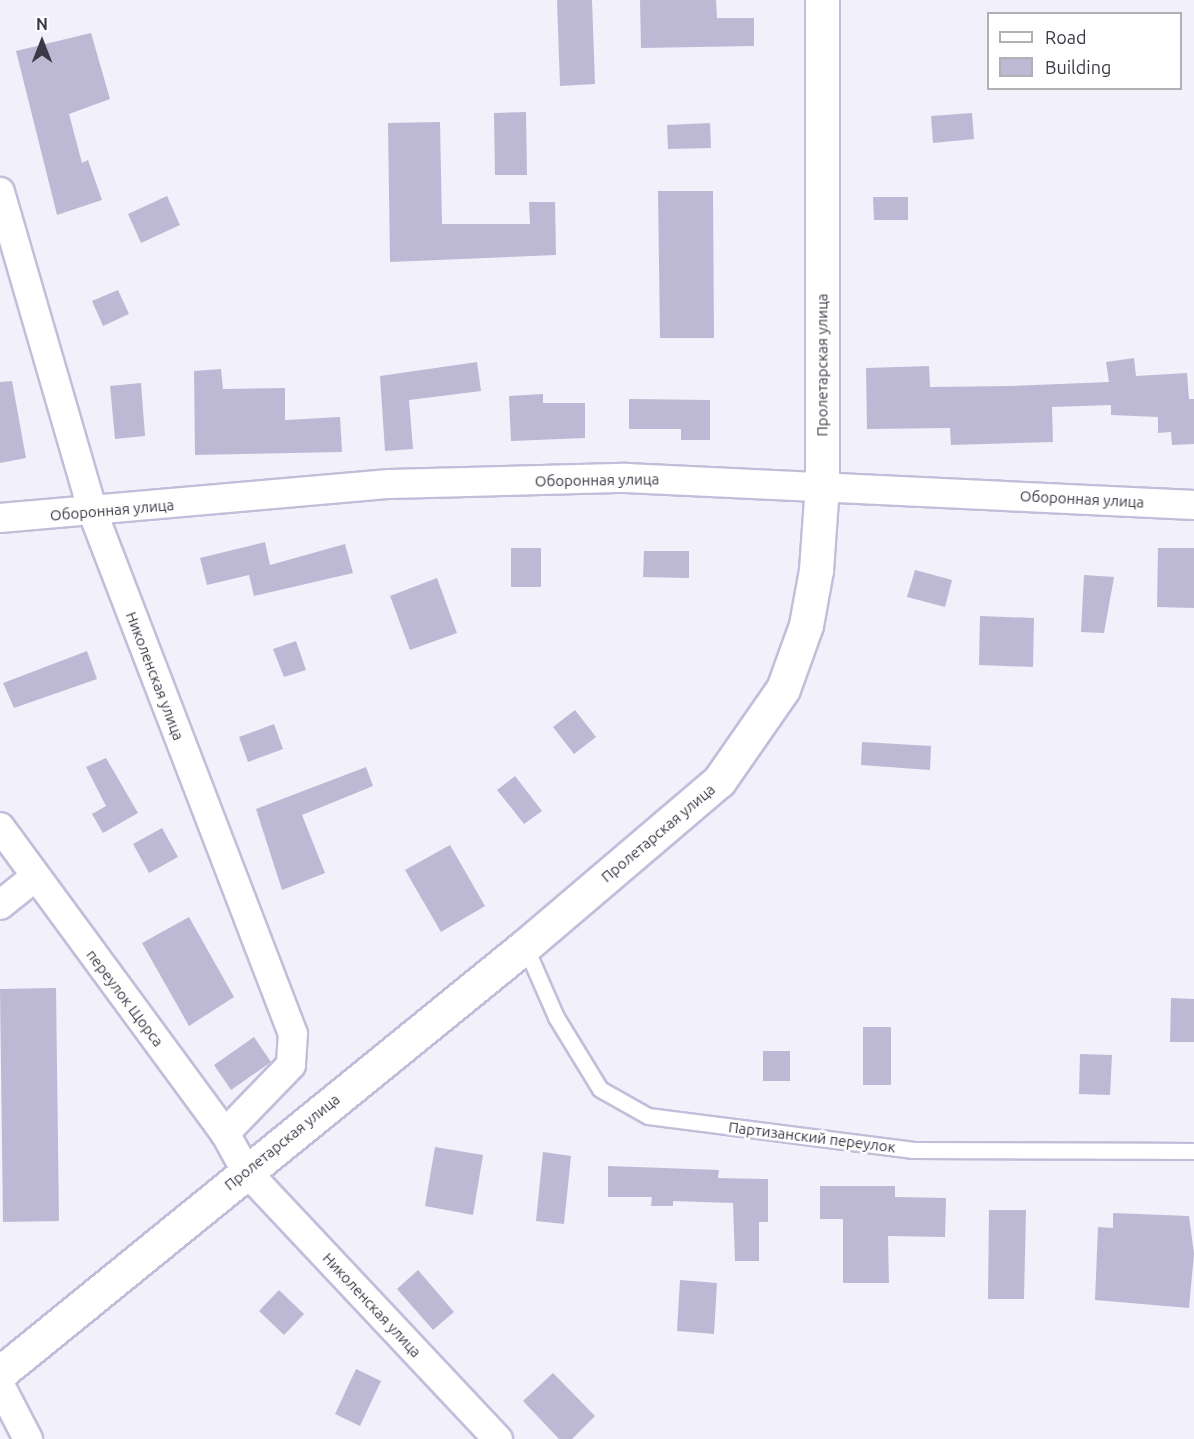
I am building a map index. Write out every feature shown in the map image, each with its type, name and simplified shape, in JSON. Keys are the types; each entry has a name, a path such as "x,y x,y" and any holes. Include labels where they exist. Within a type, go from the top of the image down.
{"street":[{"name":"Пролетарская улица","path":"0,1373 525,946 719,781 783,689 806,625 822,484 822,0"},
{"name":"Николенская улица","path":"0,192 93,513 293,1034 291,1065 225,1132"},
{"name":"Оборонная улица","path":"0,518 93,513 390,484 626,478 822,484 1194,505"},
{"name":"переулок Щорса","path":"0,827 34,877 225,1132 246,1171"},
{"path":"0,905 34,877"},
{"name":"Николенская улица","path":"246,1171 498,1439"},
{"path":"0,1385 28,1439"}],"lane":[{"name":"Партизанский переулок","path":"525,946 556,1017 600,1089 648,1116 912,1150 1194,1151"}],"building":[{"path":"557,0 592,0 595,84 560,86"},
{"path":"640,0 716,0 717,18 754,18 754,46 641,48"},
{"path":"91,33 110,99 69,114 82,163 88,160 102,200 57,215 16,51"},
{"path":"526,112 527,175 495,175 494,113"},
{"path":"972,113 974,139 933,143 931,116"},
{"path":"440,122 442,224 530,224 529,202 555,202 556,255 390,262 388,123"},
{"path":"710,123 711,148 668,149 667,125"},
{"path":"658,191 713,191 714,338 660,338"},
{"path":"167,196 180,225 141,243 128,214"},
{"path":"873,197 908,197 908,220 874,220"},
{"path":"118,290 129,314 103,326 92,301"},
{"path":"1134,358 1136,376 1187,373 1189,399 1194,399 1194,444 1172,445 1171,432 1158,433 1158,417 1111,415 1111,405 1052,407 1053,442 951,445 950,428 867,429 866,368 929,366 930,387 1011,386 1109,382 1106,362"},
{"path":"477,362 481,391 409,400 413,449 385,451 380,376"},
{"path":"221,369 223,389 285,388 285,420 340,417 342,452 195,455 194,371"},
{"path":"12,381 26,458 0,463 0,382"},
{"path":"141,383 145,436 115,439 110,386"},
{"path":"543,394 543,403 585,403 585,438 511,441 509,396"},
{"path":"629,399 710,400 710,440 681,440 681,429 629,429"},
{"path":"265,542 270,565 345,544 353,573 254,596 249,575 207,585 200,558"},
{"path":"511,548 541,548 541,587 511,587"},
{"path":"1158,548 1194,548 1194,608 1157,607"},
{"path":"644,551 689,551 689,578 643,577"},
{"path":"915,570 952,580 945,607 907,597"},
{"path":"1084,575 1114,577 1104,633 1081,632"},
{"path":"437,578 457,633 410,650 390,596"},
{"path":"980,616 1034,618 1033,667 979,665"},
{"path":"296,641 306,670 284,677 273,649"},
{"path":"87,651 97,679 14,708 3,683"},
{"path":"575,710 596,737 574,754 553,727"},
{"path":"274,724 283,749 248,762 239,737"},
{"path":"862,742 931,746 930,770 861,765"},
{"path":"106,758 138,813 103,833 92,814 106,806 86,767"},
{"path":"366,767 373,786 302,815 325,873 282,890 256,809"},
{"path":"515,776 542,811 524,824 497,790"},
{"path":"162,828 178,857 149,873 133,844"},
{"path":"450,845 485,906 441,932 405,870"},
{"path":"189,917 234,997 189,1026 142,943"},
{"path":"56,988 59,1221 3,1222 0,989"},
{"path":"1171,998 1194,999 1194,1042 1170,1042"},
{"path":"863,1027 891,1027 891,1085 863,1085"},
{"path":"254,1037 271,1062 231,1090 214,1065"},
{"path":"763,1051 790,1051 790,1081 763,1081"},
{"path":"1080,1054 1112,1055 1110,1095 1079,1094"},
{"path":"435,1147 483,1155 473,1215 425,1206"},
{"path":"543,1152 571,1156 564,1224 536,1221"},
{"path":"608,1166 719,1170 718,1178 768,1179 768,1222 759,1222 759,1261 735,1261 733,1203 673,1201 673,1206 651,1206 652,1197 608,1197"},
{"path":"820,1186 895,1186 895,1197 946,1198 945,1237 888,1236 889,1283 843,1283 843,1219 820,1219"},
{"path":"989,1210 1026,1210 1024,1299 988,1299"},
{"path":"1113,1213 1189,1216 1194,1254 1189,1308 1095,1300 1098,1227 1113,1228"},
{"path":"418,1270 454,1312 433,1330 397,1289"},
{"path":"680,1280 717,1283 714,1334 677,1331"},
{"path":"279,1290 304,1314 284,1335 259,1311"},
{"path":"356,1369 381,1381 360,1426 335,1414"},
{"path":"553,1373 595,1416 572,1439 559,1439 523,1401"}]}
